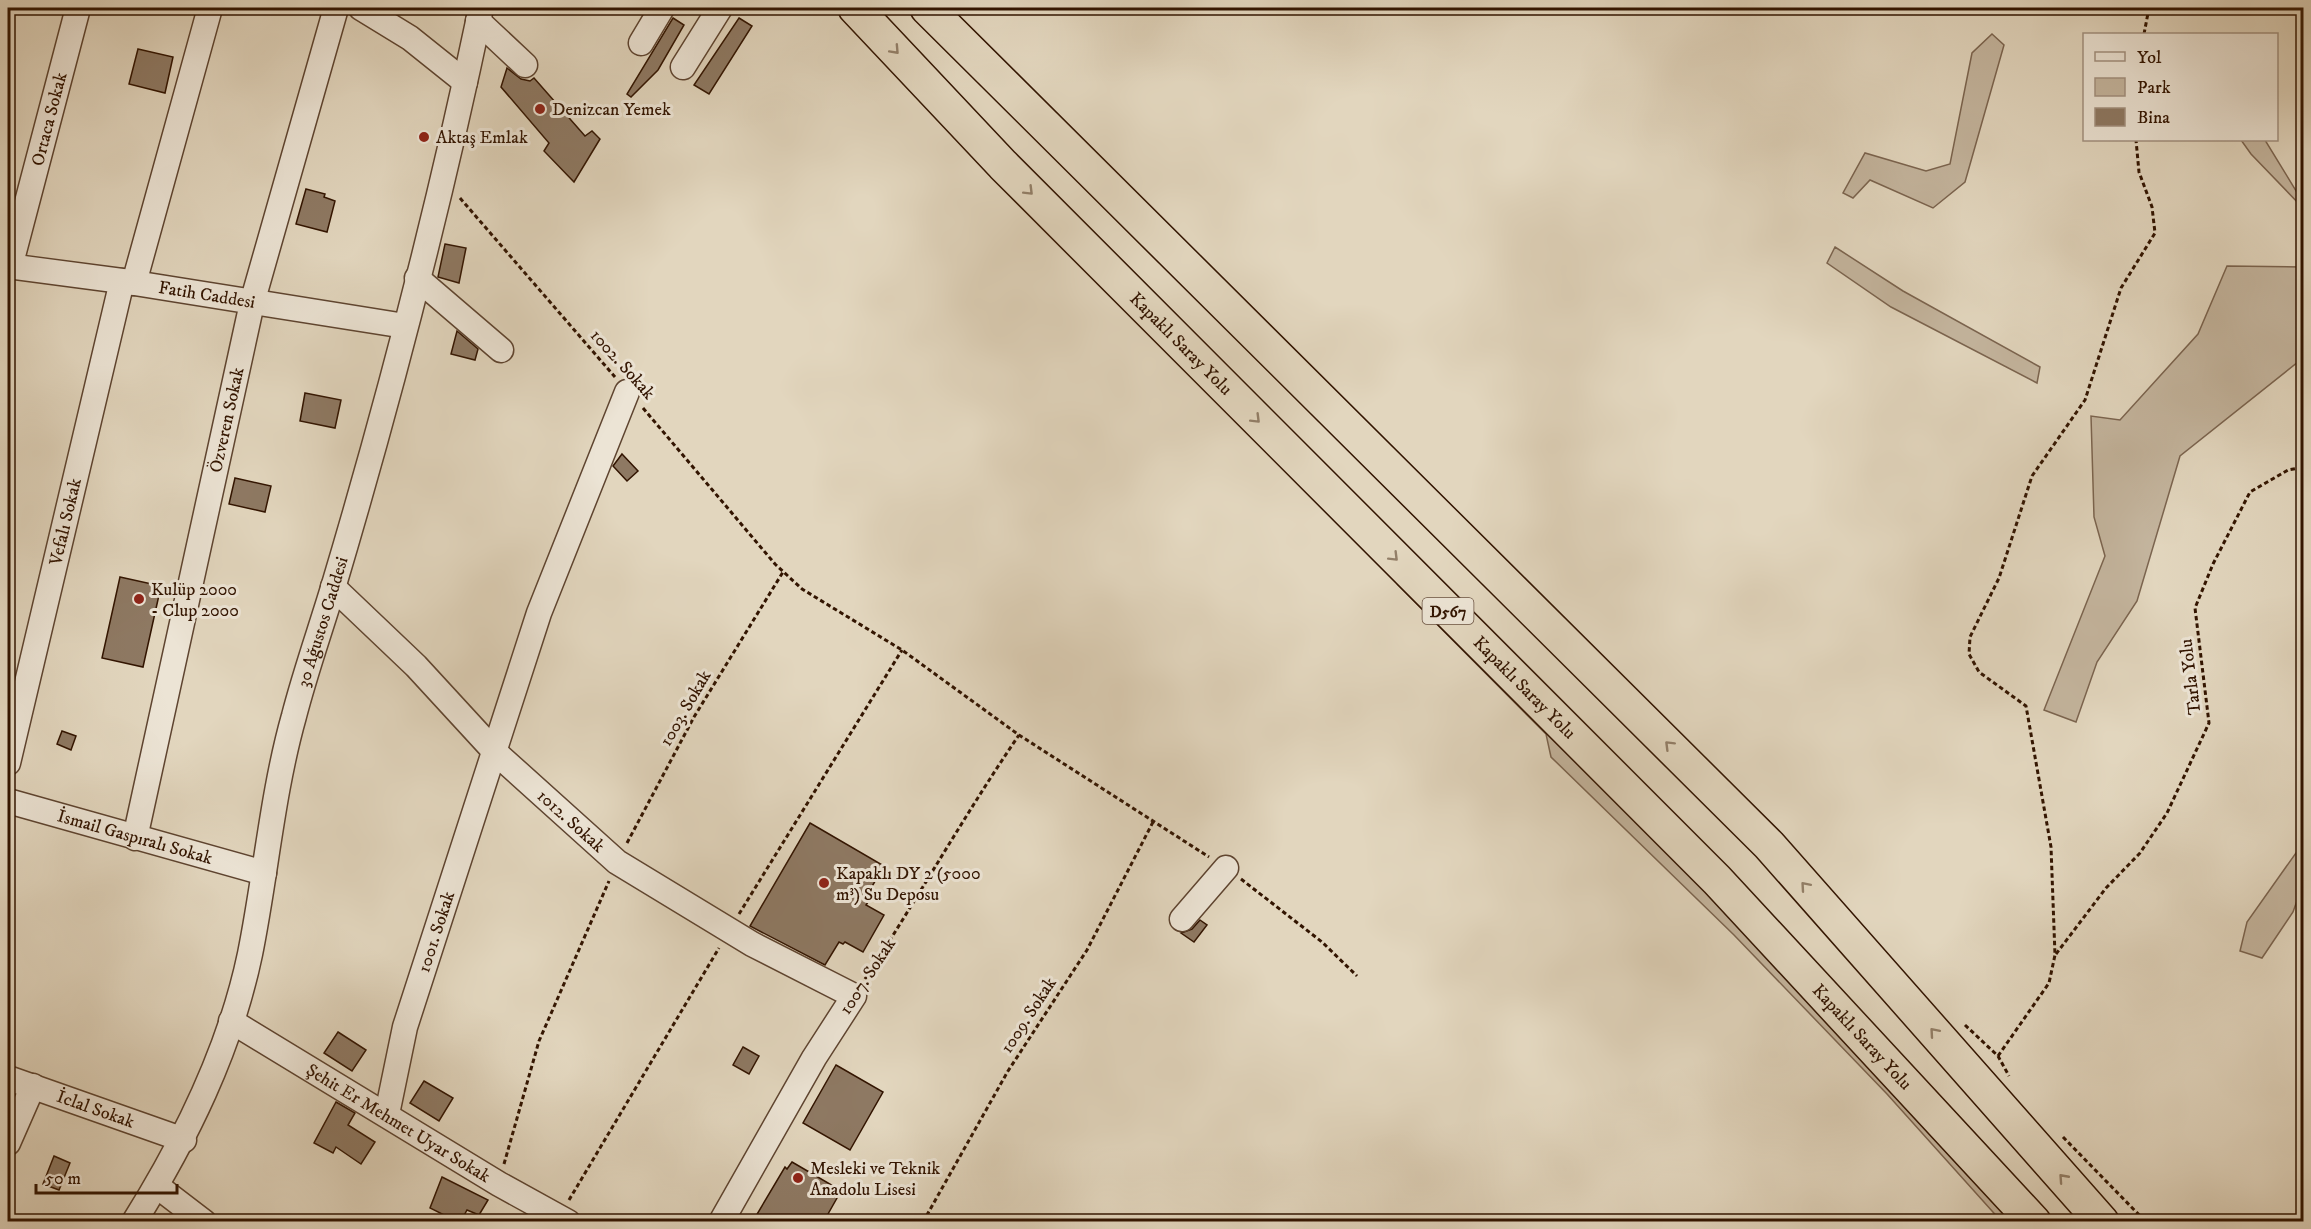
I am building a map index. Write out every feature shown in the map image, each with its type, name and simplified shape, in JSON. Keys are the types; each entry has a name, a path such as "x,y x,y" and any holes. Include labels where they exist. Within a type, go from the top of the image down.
{"highway":[{"name":"Kapaklı Saray Yolu","path":"855,8 1012,174 1717,880 2034,1221"},
{"path":"927,8 1769,845 2102,1221"}],"street":[{"name":"Ortaca Sokak","path":"9,266 78,8"},
{"name":"Vefalı Sokak","path":"8,763 128,282 210,8"},
{"name":"Özveren Sokak","path":"135,838 252,303 336,8"},
{"path":"361,8 410,38 465,82"},
{"path":"641,43 662,8"},
{"path":"683,67 720,8"},
{"path":"480,14 525,65"},
{"name":"30 Ağustos Caddesi","path":"134,1221 184,1140 231,1021 249,956 271,818 293,717 333,587 405,326 480,14"},
{"name":"Fatih Caddesi","path":"9,266 128,282 405,326"},
{"path":"417,278 501,350"},
{"name":"1001. Sokak","path":"387,1114 405,1027 496,753 539,613 627,392"},
{"name":"1012. Sokak","path":"333,587 416,666 496,753 617,862 752,944 854,996"},
{"name":"İsmail Gaspıralı Sokak","path":"8,801 264,873"},
{"path":"1182,919 1226,868"},
{"name":"1007. Sokak","path":"721,1221 814,1058 854,996"},
{"name":"Şehit Er Mehmet Uyar Sokak","path":"231,1021 387,1114 498,1184 568,1221"},
{"name":"İclal Sokak","path":"8,1078 184,1140"},
{"path":"8,1143 33,1086"},
{"path":"157,1186 204,1221"}],"path":[{"path":"2144,33 2149,8"},
{"path":"1998,1056 2049,983 2055,955 2051,847 2026,706 1979,672 1969,654 1970,637 1999,578 2032,476 2085,400 2121,288 2156,233 2152,207 2139,172 2136,141"},
{"name":"1002. Sokak","path":"442,175 481,224 627,392 655,420 783,572 802,589 902,650 1019,735 1226,868 1322,942 1357,976"},
{"name":"Tarla Yolu","path":"2055,955 2106,888 2140,853 2167,813 2209,723 2195,608 2213,564 2250,492 2288,470 2304,467"},
{"name":"1003. Sokak","path":"498,1184 539,1041 617,862 694,717 783,572"},
{"name":"1007. Sokak","path":"854,996 909,912 969,810 1019,735"},
{"name":"1009. Sokak","path":"923,1221 1008,1071 1087,950 1153,822"}],"green space":[{"path":"1992,34 2004,45 1965,182 1933,208 1870,180 1853,198 1843,193 1865,153 1926,171 1950,164 1972,53"},
{"path":"2242,141 2266,141 2298,194 2303,208 2251,154"},
{"path":"1835,247 1903,291 2040,367 2037,383 1891,307 1827,263"},
{"path":"2227,266 2303,267 2303,358 2180,456 2137,601 2097,662 2076,722 2044,710 2105,556 2094,517 2091,416 2120,420 2198,334"},
{"path":"1397,584 1494,663 2021,1221 2001,1221 1887,1094 1734,935 1551,757 1546,734"},
{"path":"2303,843 2303,884 2293,912 2262,958 2240,951 2247,922"}],"building":[{"path":"673,18 684,25 658,70 631,97 627,94"},
{"path":"739,18 752,26 709,94 694,85"},
{"path":"138,49 173,57 165,93 129,84"},
{"name":"Denizcan Yemek","path":"507,68 521,79 530,81 534,78 585,136 592,131 600,139 574,182 544,151 549,143 501,87"},
{"path":"306,189 325,194 324,197 335,201 327,232 296,224"},
{"path":"445,244 466,248 459,283 438,277"},
{"path":"457,331 478,349 475,360 451,354"},
{"path":"305,393 341,400 335,428 300,421"},
{"path":"622,454 638,471 627,481 613,466"},
{"path":"235,478 271,486 265,512 229,504"},
{"path":"120,577 161,586 143,667 102,658"},
{"path":"62,731 76,736 71,750 57,744"},
{"name":"Kapaklı DY 2 (5000 m³) Su Deposu","path":"810,823 884,866 864,900 868,902 866,905 884,915 863,952 845,942 843,944 839,942 825,965 750,926"},
{"path":"1200,920 1207,925 1194,942 1181,933 1192,929"},
{"path":"338,1032 366,1050 352,1071 324,1053"},
{"path":"743,1047 759,1056 749,1074 733,1065"},
{"path":"836,1065 883,1092 850,1150 803,1123"},
{"path":"424,1081 453,1098 439,1121 410,1103"},
{"path":"336,1102 355,1113 348,1125 375,1142 361,1164 336,1147 333,1153 314,1143"},
{"path":"54,1156 70,1163 59,1190 43,1184"},
{"path":"792,1162 835,1187 831,1194 837,1198 824,1221 753,1221 785,1167 787,1169"},
{"path":"442,1177 488,1200 479,1215 467,1210 461,1221 456,1221 430,1208"}],"place":[{"name":"Denizcan Yemek","path":"540,109"},
{"name":"Aktaş Emlak","path":"424,137"},
{"name":"Kulüp 2000 - Clup 2000","path":"139,599"},
{"name":"Kapaklı DY 2 (5000 m³) Su Deposu","path":"824,883"},
{"name":"Mesleki ve Teknik Anadolu Lisesi","path":"798,1178"}]}
